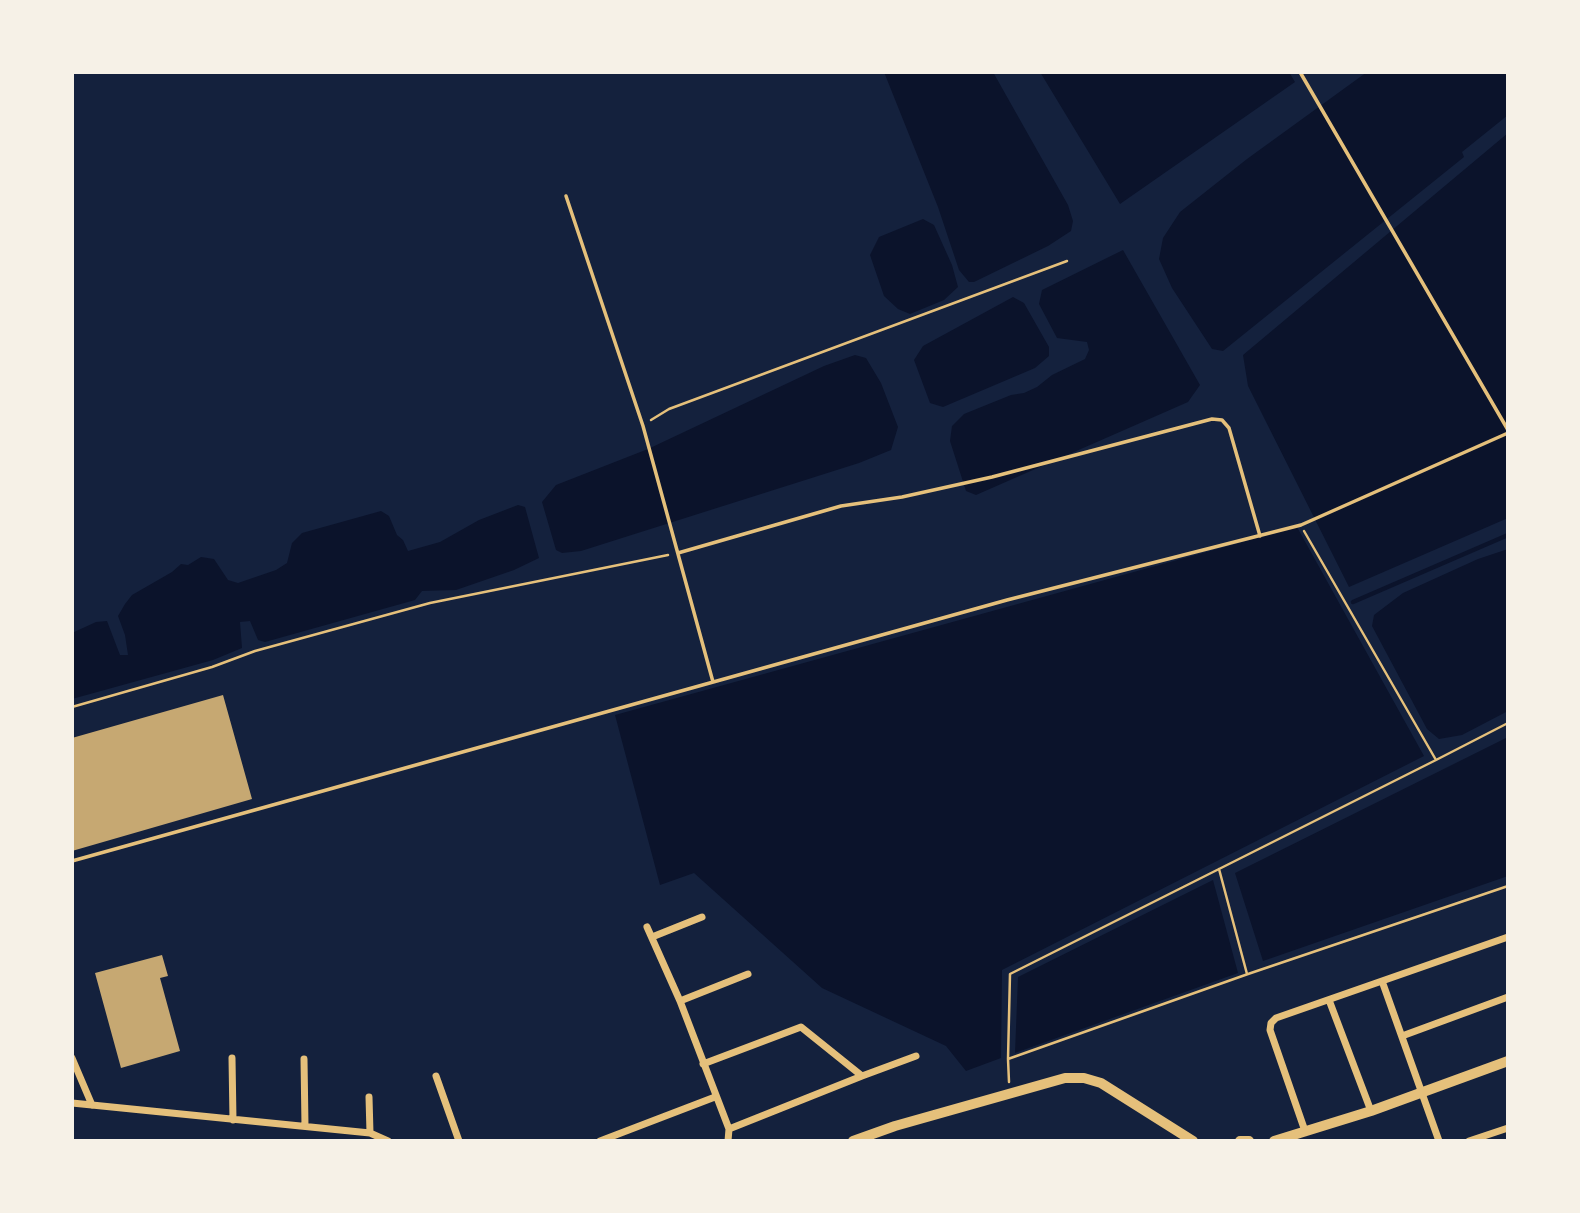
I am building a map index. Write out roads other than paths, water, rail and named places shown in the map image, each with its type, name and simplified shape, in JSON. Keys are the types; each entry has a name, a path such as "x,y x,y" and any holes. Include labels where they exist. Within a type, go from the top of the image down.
{"street":[{"path":"652,937 702,917"},
{"path":"647,927 680,1001 729,1129 728,1141"},
{"path":"1300,1136 1273,1038 1271,1023 1276,1018 1508,937"},
{"path":"680,1001 748,974"},
{"path":"1382,981 1439,1141"},
{"path":"1402,1036 1508,997"},
{"path":"1329,1000 1371,1111"},
{"path":"703,1064 801,1027 862,1076"},
{"path":"729,1129 916,1056"},
{"path":"72,1058 92,1105"},
{"path":"232,1058 233,1119"},
{"path":"304,1059 305,1126"},
{"path":"1274,1141 1300,1136 1508,1062"},
{"path":"436,1076 459,1141"},
{"path":"853,1141 895,1126 1065,1077 1084,1078 1101,1083 1193,1141"},
{"path":"369,1097 370,1133"},
{"path":"600,1141 715,1097"},
{"path":"72,1103 370,1133 388,1141"},
{"path":"1469,1141 1508,1128"},
{"path":"1240,1141 1249,1141"}],"lane":[{"path":"72,861 1007,600 1301,525 1508,431 1300,72"},
{"path":"566,196 643,426 713,682"},
{"path":"678,553 841,506 902,497 992,477 1212,419 1222,420 1230,428 1260,536"}],"water":[{"path":"884,72 993,72 1068,205 1073,221 1071,231 1048,246 969,282 959,270 938,207"},
{"path":"1040,72 1289,72 1295,82 1120,204"},
{"path":"1367,72 1508,72 1508,115 1462,152 1464,157 1223,351 1212,349 1172,288 1159,259 1163,238 1180,212 1247,159"},
{"path":"1508,133 1508,518 1349,587 1248,386 1243,355"},
{"path":"923,219 934,225 952,265 958,287 944,300 910,314 898,309 884,296 870,255 879,237"},
{"path":"1123,250 1200,385 1188,402 976,495 966,491 950,441 952,426 964,414 1011,395 1024,393 1085,359 1089,350 1087,342 1057,338 1039,304 1042,290"},
{"path":"1013,297 1024,303 1049,347 1049,356 1035,368 943,407 930,403 914,360 923,346"},
{"path":"855,355 866,358 881,383 898,427 891,450 859,463 581,551 562,553 556,550 542,502 556,485 648,449 824,366"},
{"path":"518,505 525,507 539,558 514,570 456,590 422,591 415,600 265,642 258,640 250,621 240,622 242,648 213,660 72,699 72,633 96,622 107,621 120,655 128,655 118,616 132,595 181,564 188,565 201,557 214,559 228,580 238,583 276,570 287,563 292,543 302,533 381,511 389,516 408,551 440,542 479,520"},
{"path":"1297,527 1424,756 1002,970 1001,1058 966,1071 946,1046 822,988 694,873 660,885 615,715"},
{"path":"1508,549 1508,711 1462,735 1439,739 1427,729 1372,626 1374,615 1403,593 1478,559"},
{"path":"1508,737 1508,876 1263,961 1235,873"},
{"path":"1213,880 1238,973 1015,1053 1018,977"}],"waterway":[{"path":"1353,602 1508,535"}]}
